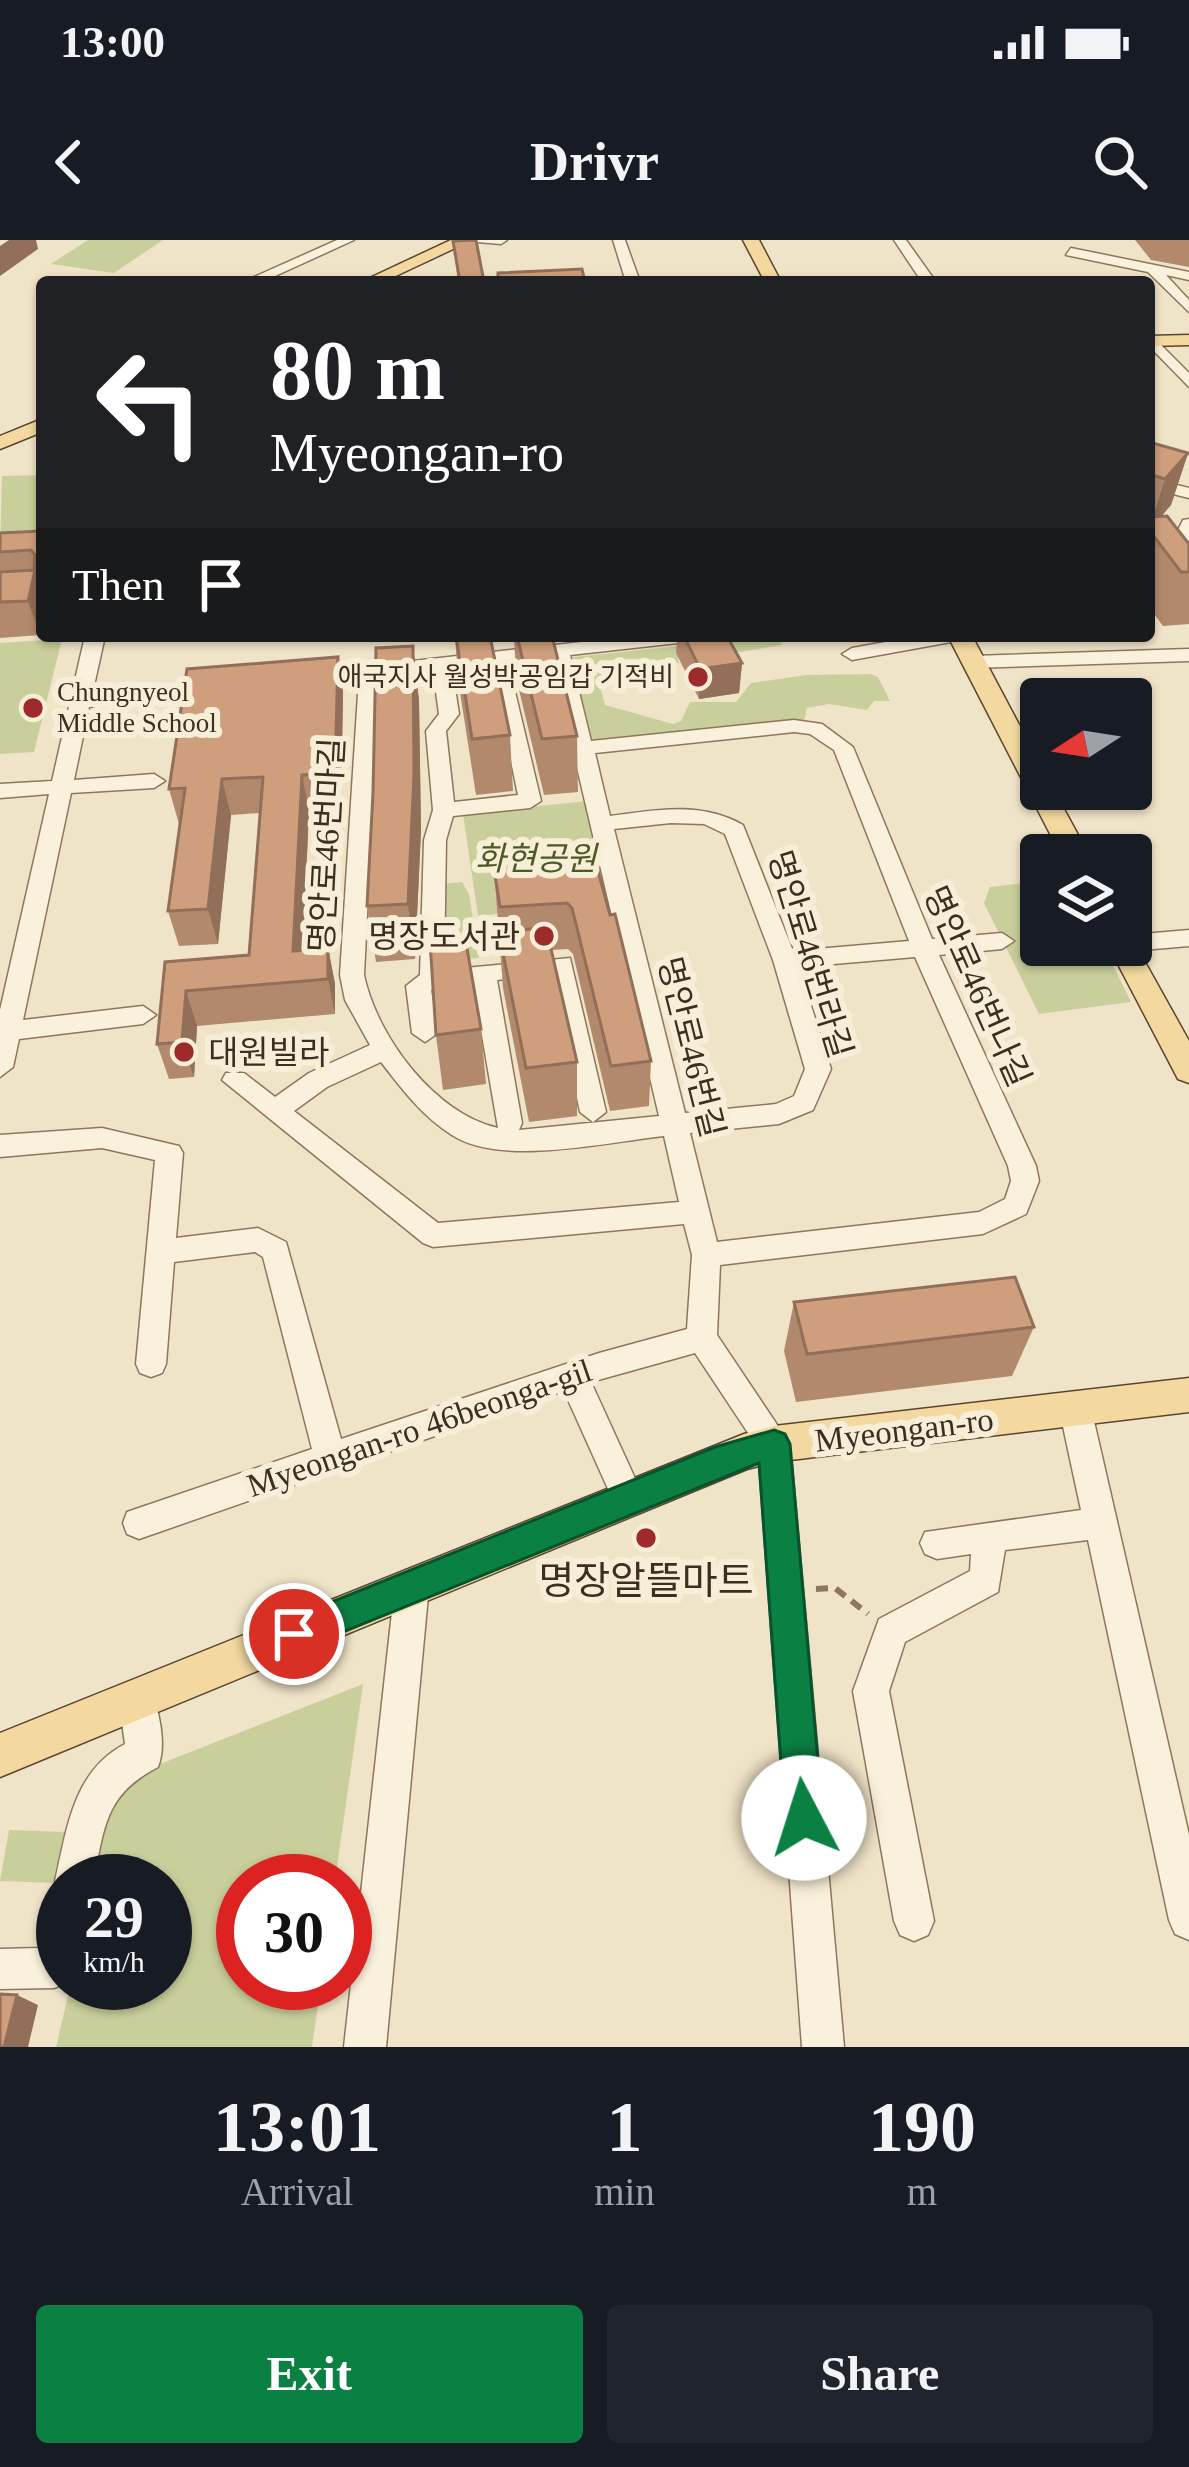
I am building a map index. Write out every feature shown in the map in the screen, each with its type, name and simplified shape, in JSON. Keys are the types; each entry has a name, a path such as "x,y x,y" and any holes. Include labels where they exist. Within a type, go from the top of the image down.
{"main road":[{"path":"752,240 770,276"},
{"path":"382,276 460,241"},
{"path":"1155,339 1189,340"},
{"path":"0,443 36,428"},
{"path":"963,642 1065,834"},
{"path":"1138,966 1189,1071"},
{"name":"Myeongan-ro","path":"0,1755 727,1458 774,1444 1189,1395"}],"street":[{"path":"264,276 348,240"},
{"path":"460,241 501,240"},
{"path":"619,240 631,276"},
{"path":"900,240 925,276"},
{"path":"1060,240 1085,267"},
{"path":"1072,252 1189,276"},
{"path":"1153,268 1189,308"},
{"path":"1155,344 1187,378"},
{"path":"1155,484 1189,493"},
{"path":"1180,550 1189,524"},
{"path":"0,1067 93,642"},
{"path":"280,680 632,642"},
{"path":"852,654 918,642"},
{"name":"명안로46번길","path":"559,650 706,1255 701,1338"},
{"path":"974,662 1189,655"},
{"path":"431,980 435,840 444,810 436,731 449,714 442,663"},
{"name":"명안로46번마길","path":"369,671 352,975 357,1000 385,1049 430,1106 465,1131 511,1141 674,1124"},
{"path":"444,810 530,800 505,682"},
{"path":"80,702 236,686"},
{"name":"명안로46번나길","path":"583,748 794,725 831,735 843,747 923,949 1022,1166 1025,1181 1016,1206 982,1223 706,1255"},
{"path":"0,790 154,781"},
{"name":"명안로46번라길","path":"602,824 695,816 721,819 743,842 818,1069 804,1102 779,1114 674,1124"},
{"path":"1152,942 1189,938"},
{"path":"785,960 1002,941"},
{"path":"425,1033 418,986 431,980 561,964 593,1112"},
{"path":"483,974 508,1123"},
{"path":"8,1031 143,1015"},
{"path":"275,1111 318,1080 385,1049"},
{"path":"236,1080 433,1235 695,1212"},
{"path":"0,1146 102,1138 169,1153 151,1364"},
{"path":"160,1252 258,1240 275,1250 330,1456"},
{"path":"701,1338 774,1444 823,2047"},
{"name":"Myeongan-ro 46beonga-gil","path":"139,1522 572,1375 701,1338"},
{"path":"572,1375 628,1498"},
{"path":"1075,1408 1189,1920"},
{"path":"937,1543 1100,1523"},
{"path":"914,1921 871,1690 891,1631 986,1580 989,1536"},
{"path":"365,2047 412,1585"},
{"path":"80,1854 92,1804 113,1767 145,1754 137,1701"},
{"path":"0,1969 36,1968"}],"path":[{"path":"786,1588 835,1588 891,1631"}],"green space":[{"path":"88,240 163,240 114,273 51,264"},
{"path":"36,475 36,548 0,550 2,476"},
{"path":"61,642 34,752 0,754 0,643"},
{"path":"719,642 781,642 734,653 677,653 679,663 640,668 599,683 605,705 673,724 681,721 690,702 736,702 751,683 806,675 870,674 878,677 890,701 874,701 867,710 829,704 807,708 804,722 586,746 570,670 573,657"},
{"name":"화현공원","path":"587,801 609,902 478,916 463,814"},
{"path":"462,882 469,894 479,958 440,961 441,884"},
{"path":"1020,883 1020,966 1113,966 1131,1002 1039,1014 984,903 990,887"},
{"path":"363,1684 339,1854 216,1854 216,2010 317,2010 312,2047 56,2047 65,2010 192,2010 192,1854 100,1854 110,1810 132,1775"},
{"path":"9,1830 65,1832 60,1854 36,1854 36,1882 0,1881"}],"building":[{"path":"476,240 483,276 459,276 453,241"},
{"path":"582,269 584,276 498,276"},
{"path":"1155,444 1188,453 1165,479 1155,476"},
{"path":"1167,516 1189,544 1189,572 1181,572 1155,538 1155,517"},
{"path":"36,531 36,566 28,601 0,602 0,572 34,570 35,555 31,550 0,552 0,533"},
{"path":"457,642 491,642 510,735 472,739"},
{"path":"518,642 554,642 577,736 542,739"},
{"path":"687,642 730,642 742,663 700,669"},
{"path":"413,646 408,904 367,906 376,648"},
{"path":"338,657 335,773 302,775 293,951 328,948 328,979 186,991 182,1042 157,1044 165,962 249,955 263,777 222,779 208,909 168,911 185,788 169,789 187,669"},
{"path":"581,860 583,872 598,871 610,915 615,914 651,1061 611,1066 572,908 567,903 500,907 494,869"},
{"path":"546,927 577,1062 526,1068 499,933"},
{"path":"465,937 481,1029 436,1035 430,941"},
{"path":"1015,1277 1034,1327 807,1354 794,1302"},
{"path":"0,1994 17,1995 4,2047 0,2047"}],"place":[{"name":"애국지사 월성박공임갑 기적비","path":"698,677"},
{"name":"Chungnyeol Middle School","path":"33,708"},
{"name":"명장도서관","path":"544,936"},
{"name":"대원빌라","path":"184,1052"},
{"name":"명장알뜰마트","path":"646,1538"}],"route":[{"path":"294,1634 727,1458 774,1444 804,1818"}]}
